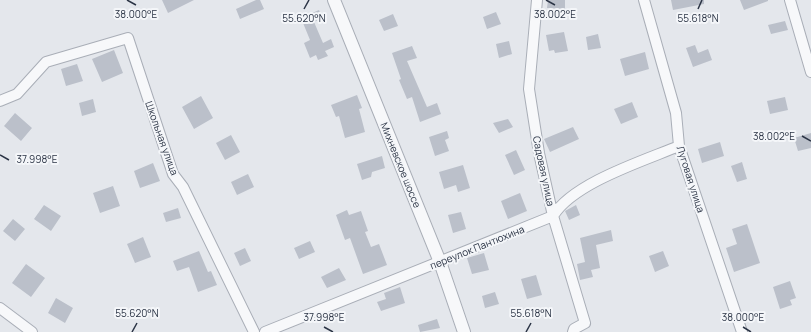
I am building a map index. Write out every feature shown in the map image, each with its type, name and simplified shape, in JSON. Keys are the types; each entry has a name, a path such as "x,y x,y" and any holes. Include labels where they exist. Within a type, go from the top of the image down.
{"street":[{"name":"Михневское шоссе","path":"334,0 440,262 464,332"},
{"name":"Садовая улица","path":"537,0 529,89 539,153 553,216 585,322 574,329 573,332"},
{"name":"Луговая улица","path":"644,0 676,113 679,146 742,332"},
{"path":"790,0 811,72"},
{"name":"Школьная улица","path":"0,101 17,94 46,62 128,38 173,174 183,187 254,332"},
{"name":"переулок Пантюхина","path":"264,332 553,216 559,206 578,191 679,146"},
{"path":"0,308 32,332"}],"building":[{"path":"162,0 194,0 168,13"},
{"path":"256,0 260,0 264,9 240,19 236,9"},
{"path":"548,0 565,0 565,9 547,8"},
{"path":"671,0 704,0 704,4 673,10"},
{"path":"740,0 768,0 768,1 744,10"},
{"path":"319,10 322,18 314,22 323,43 331,39 334,47 325,51 328,56 318,60 316,55 310,58 304,43 310,40 301,18"},
{"path":"496,12 501,24 487,29 483,17"},
{"path":"393,14 398,26 384,31 379,20"},
{"path":"785,21 788,30 771,34 768,25"},
{"path":"564,32 568,51 555,53 554,50 549,51 546,35"},
{"path":"598,34 601,48 588,50 586,37"},
{"path":"509,41 512,54 499,58 496,44"},
{"path":"695,45 698,53 708,49 712,60 693,67 686,48"},
{"path":"412,46 417,58 407,61 427,107 437,103 441,114 420,122 412,97 407,99 399,80 401,79 392,53"},
{"path":"114,50 123,73 102,82 92,59"},
{"path":"645,52 649,69 625,76 620,59"},
{"path":"77,64 83,81 66,86 61,69"},
{"path":"357,95 362,108 359,109 365,132 345,138 339,116 336,117 331,105"},
{"path":"201,96 213,118 194,129 182,107"},
{"path":"785,97 788,110 770,114 767,101"},
{"path":"93,99 96,112 82,116 79,103"},
{"path":"632,102 638,117 621,124 614,109"},
{"path":"15,113 32,128 21,141 4,126"},
{"path":"508,119 513,127 499,133 493,123"},
{"path":"573,127 579,139 550,152 544,139"},
{"path":"447,131 449,138 445,140 449,151 435,156 429,137"},
{"path":"811,133 811,148 798,151 794,138"},
{"path":"231,135 240,152 225,160 216,143"},
{"path":"720,142 724,156 702,163 698,149"},
{"path":"516,150 525,170 514,175 505,155"},
{"path":"382,156 385,168 372,172 371,177 362,180 357,164"},
{"path":"742,162 747,179 737,182 731,166"},
{"path":"153,163 160,181 140,188 134,171"},
{"path":"463,165 470,188 458,192 456,185 444,189 439,172"},
{"path":"248,174 254,187 237,195 231,182"},
{"path":"113,186 120,206 100,213 93,193"},
{"path":"520,193 527,211 508,219 501,201"},
{"path":"44,205 61,216 51,231 34,219"},
{"path":"576,205 580,215 569,220 565,211"},
{"path":"178,208 181,218 166,222 163,213"},
{"path":"347,210 349,215 361,211 368,231 365,232 371,247 379,244 387,265 363,274 350,238 345,240 336,215"},
{"path":"461,212 466,229 453,233 448,215"},
{"path":"13,219 25,229 15,241 3,231"},
{"path":"747,224 760,263 734,272 726,248 737,244 732,229"},
{"path":"611,230 613,241 596,245 600,268 591,270 593,277 580,280 577,264 585,262 580,238"},
{"path":"143,237 151,257 135,263 127,244"},
{"path":"310,241 315,252 299,259 294,248"},
{"path":"245,248 251,261 240,266 234,253"},
{"path":"199,251 208,272 211,271 217,285 198,292 189,267 177,271 173,261"},
{"path":"663,251 669,266 655,272 649,256"},
{"path":"484,253 489,270 472,274 467,258"},
{"path":"26,264 45,278 31,297 12,283"},
{"path":"339,268 346,280 327,288 321,277"},
{"path":"536,275 542,295 527,299 521,279"},
{"path":"790,281 796,298 790,300 792,305 780,309 773,287"},
{"path":"400,287 405,303 381,311 377,302 386,299 384,293"},
{"path":"495,292 499,304 485,308 482,296"},
{"path":"56,298 73,308 65,323 48,313"},
{"path":"437,319 440,328 420,332 418,325"}]}
